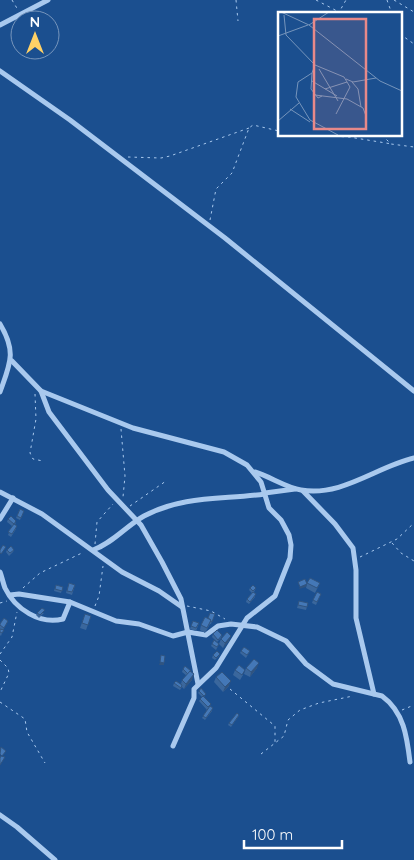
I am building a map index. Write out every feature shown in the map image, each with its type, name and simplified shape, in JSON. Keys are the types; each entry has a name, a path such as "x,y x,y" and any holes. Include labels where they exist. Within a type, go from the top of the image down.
{"street":[{"path":"28,10 48,0"},
{"path":"0,71 209,226 414,391"},
{"path":"0,324 8,341 12,361 0,392"},
{"path":"12,361 42,391 120,423 224,452 238,458 253,472 265,493 269,508 281,520 289,535 292,545 290,558 276,596 253,612 242,624 220,662 193,690 194,698 173,746"},
{"path":"42,391 49,412 117,501 137,521 177,589 198,684"},
{"path":"253,472 303,491 336,488 363,479 386,466 414,458"},
{"path":"94,550 137,521 156,511 197,499 296,489"},
{"path":"303,491 344,534 353,548 357,625 374,694"},
{"path":"0,492 42,514 122,572 160,591 182,606"},
{"path":"0,519 13,498"},
{"path":"0,572 10,595 18,605 36,618 63,619 70,602"},
{"path":"10,595 18,594 70,602 116,621 139,624 173,636 188,632 206,635 218,626 231,624 257,627 281,638 306,664 333,684 382,696 396,709 400,716 407,739 410,762"},
{"path":"0,815 55,860"}],"path":[{"path":"236,0 238,22"},
{"path":"316,0 337,12"},
{"path":"340,12 346,0"},
{"path":"387,0 391,12"},
{"path":"394,0 414,12"},
{"path":"402,35 414,44"},
{"path":"117,157 161,158 226,138 253,125 278,131"},
{"path":"209,226 216,189 232,173 249,128"},
{"path":"329,136 349,137 414,148"},
{"path":"383,136 392,144"},
{"path":"34,383 36,419 30,453 33,459 43,460"},
{"path":"120,423 125,470 124,508"},
{"path":"124,508 166,481"},
{"path":"18,594 40,573 94,550 97,522 109,507 117,501"},
{"path":"355,560 391,542 414,523"},
{"path":"391,542 401,553 414,561"},
{"path":"91,612 99,596 100,577 105,558"},
{"path":"0,654 12,637 18,605"},
{"path":"182,606 211,611 231,624"},
{"path":"0,660 8,668 9,674 0,692"},
{"path":"230,689 275,726 275,743"},
{"path":"261,754 286,733 288,720 300,710 362,692"},
{"path":"0,702 26,719 27,732 45,763"},
{"path":"396,709 414,705"}],"building":[{"path":"20,509 24,511 21,518 17,516"},
{"path":"11,516 16,521 14,524 8,519"},
{"path":"14,524 17,526 12,534 8,532"},
{"path":"3,545 6,547 1,554 0,550"},
{"path":"11,546 14,550 10,553 7,550"},
{"path":"310,578 320,583 317,588 307,583"},
{"path":"305,579 307,584 300,587 298,582"},
{"path":"69,583 75,585 72,592 67,591"},
{"path":"56,585 63,587 62,591 55,589"},
{"path":"253,585 256,588 253,591 250,588"},
{"path":"253,592 256,594 250,602 247,599"},
{"path":"317,592 321,594 317,602 313,600"},
{"path":"299,601 308,603 307,607 298,605"},
{"path":"42,608 45,610 40,615 37,613"},
{"path":"210,613 215,614 212,622 208,618"},
{"path":"85,614 91,616 88,625 82,623"},
{"path":"205,617 211,620 207,628 201,625"},
{"path":"4,618 8,621 4,628 0,624"},
{"path":"193,621 199,623 196,628 191,626"},
{"path":"217,630 222,635 218,640 213,634"},
{"path":"227,632 231,636 225,643 221,639"},
{"path":"214,640 219,644 217,647 212,644"},
{"path":"244,647 250,651 247,655 241,651"},
{"path":"217,651 220,654 216,658 213,655"},
{"path":"161,655 165,656 164,663 160,662"},
{"path":"254,659 259,663 251,672 246,668"},
{"path":"239,665 245,670 242,675 235,670"},
{"path":"185,666 191,671 188,674 183,669"},
{"path":"190,671 194,674 186,684 182,680"},
{"path":"222,672 231,681 225,687 216,677"},
{"path":"176,681 182,685 181,688 174,683"},
{"path":"201,688 206,694 204,696 199,691"},
{"path":"203,696 211,704 208,707 200,699"},
{"path":"210,706 213,708 206,718 203,716"},
{"path":"237,713 239,715 232,725 229,723"},
{"path":"1,747 6,751 2,756 0,754"},
{"path":"1,756 5,757 0,765 0,758"}]}
